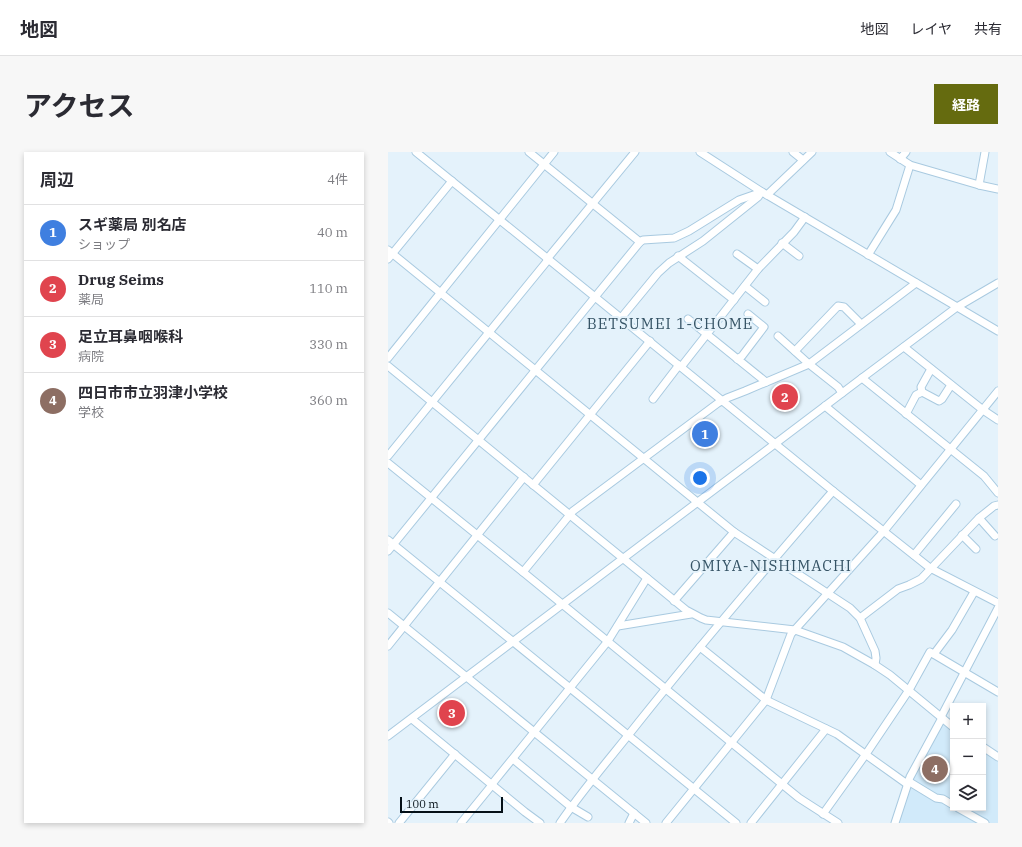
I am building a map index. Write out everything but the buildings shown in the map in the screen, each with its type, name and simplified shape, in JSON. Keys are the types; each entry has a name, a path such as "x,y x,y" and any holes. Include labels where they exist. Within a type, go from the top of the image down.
{"street":[{"path":"416,152 930,568 998,604"},
{"path":"529,152 640,242"},
{"path":"388,358 554,152"},
{"path":"388,456 635,152"},
{"path":"700,152 764,193 998,331"},
{"path":"793,152 803,160"},
{"path":"621,318 668,263 709,236 764,193 812,152"},
{"path":"890,152 910,165 998,189"},
{"path":"900,159 906,152"},
{"path":"979,185 985,152"},
{"path":"868,255 896,210 910,165"},
{"path":"452,181 390,254 441,293 734,532 850,608 860,618 875,651 875,664"},
{"path":"388,551 391,542 431,498 640,242 643,240 674,238 689,231 739,200 764,193"},
{"path":"652,399 707,334 758,269 794,232 805,217"},
{"path":"782,243 799,256"},
{"path":"737,254 758,269"},
{"path":"678,256 734,300"},
{"path":"523,572 573,511 722,400 809,364 916,283"},
{"path":"388,736 957,307 998,283"},
{"path":"745,286 765,302"},
{"path":"795,351 838,306 844,307 861,324"},
{"path":"737,359 742,356 764,327 748,314"},
{"path":"688,319 766,382"},
{"path":"778,336 809,364 838,386 842,393"},
{"path":"533,485 650,341"},
{"path":"904,347 983,410 998,420"},
{"path":"388,366 691,614 706,620 795,630 843,647 875,664 950,724"},
{"path":"922,392 921,387 932,369"},
{"path":"862,378 984,476 998,493"},
{"path":"922,392 939,401 951,385"},
{"path":"666,823 766,700 791,634 884,531 998,390"},
{"path":"906,414 916,395 922,392"},
{"path":"825,406 921,485"},
{"path":"388,463 666,688 799,798 838,823"},
{"path":"388,646 524,477"},
{"path":"560,823 571,807 666,688 833,491"},
{"path":"914,555 956,504"},
{"path":"860,618 898,589 921,579 979,518 994,506 998,505"},
{"path":"979,518 995,536"},
{"path":"674,601 734,532"},
{"path":"962,535 976,549"},
{"path":"391,542 736,823"},
{"path":"461,823 608,641 646,578"},
{"path":"934,654 952,630 974,592"},
{"path":"894,823 918,760 998,608"},
{"path":"388,613 646,823"},
{"path":"618,626 691,614"},
{"path":"700,647 766,700 837,734 908,783 950,804"},
{"path":"823,814 909,690 930,652 998,692"},
{"path":"412,719 540,823"},
{"path":"751,823 826,729"},
{"path":"986,749 998,757"},
{"path":"399,823 454,754"},
{"path":"513,759 571,807 588,817"},
{"path":"963,811 985,823"},
{"path":"629,823 634,813"}],"shaded area":[{"path":"943,724 950,729 950,811 986,811 986,753 998,760 998,823 898,823 914,776"}],"place":[{"name":"Drug Seims","path":"785,397"},
{"name":"スギ薬局 別名店","path":"705,434"},
{"name":"足立耳鼻咽喉科","path":"452,713"},
{"name":"四日市市立羽津小学校","path":"935,769"}],"district":[{"name":"BETSUMEI 1-CHOME","path":"670,324"},
{"name":"OMIYA-NISHIMACHI","path":"771,566"}]}
